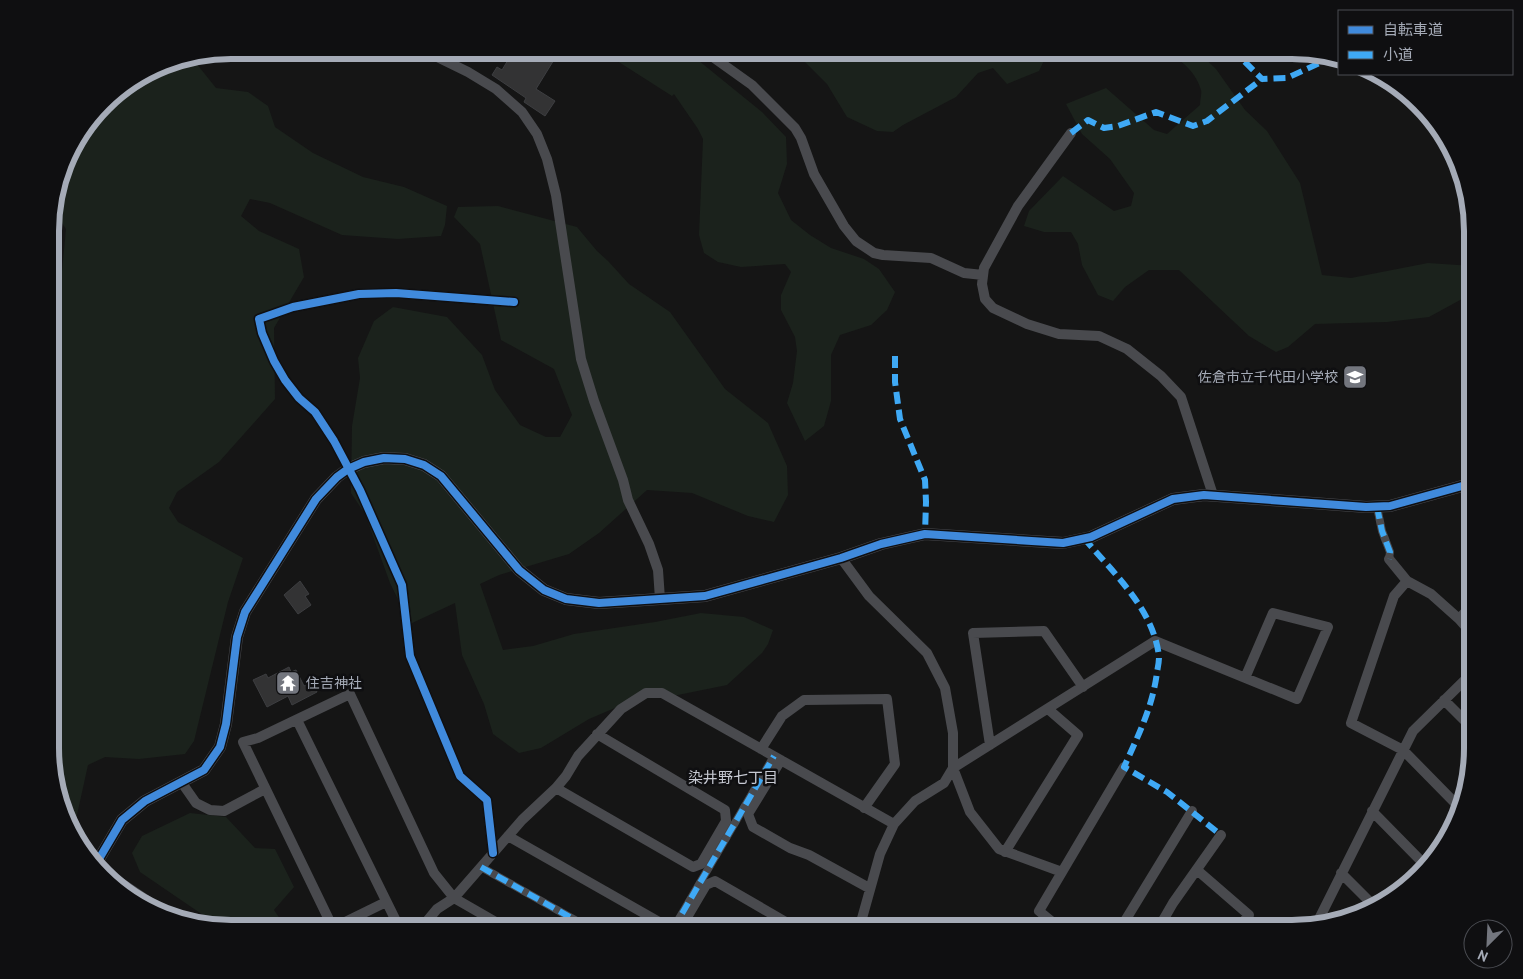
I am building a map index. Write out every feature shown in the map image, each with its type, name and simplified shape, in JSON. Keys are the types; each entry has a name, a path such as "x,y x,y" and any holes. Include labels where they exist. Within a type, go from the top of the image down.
{"street":[{"path":"441,59 496,89 522,112 536,134 547,159 556,195 581,359 623,480 628,500 649,544 658,570 660,599"},
{"path":"715,59 752,86 795,128 801,138 814,174 844,226 856,241 874,253 883,256 931,258 964,273 983,275"},
{"path":"1071,133 1018,206 984,268 982,284 985,299 993,308 1027,324 1059,334 1099,336 1126,348 1161,376 1181,397 1213,495"},
{"path":"493,853 487,800 460,776 410,656 402,585 360,490 334,441 315,412 299,398 285,380 274,361 262,333 259,319 292,307 359,294 396,293 514,302"},
{"path":"99,859 122,820 145,801 204,770 220,747 226,724 237,637 245,612 316,498 348,469 364,462 384,458 405,459 424,466 441,476 519,570 544,590 566,599 599,603 705,596 841,558 881,544 925,534 1063,542 1091,537 1173,499 1213,495 1366,507 1390,506 1464,485"},
{"path":"1377,506 1382,531 1390,552 1389,560 1407,580 1431,594 1464,625"},
{"path":"841,558 869,596 927,653 945,688 953,733 953,768 970,812 999,849 1062,872"},
{"path":"1407,580 1394,596 1351,723 1403,750 1455,803"},
{"path":"860,920 880,854 894,824 915,802 944,783 953,768 1048,708 1155,641 1245,678 1297,699 1328,627 1273,613 1245,678"},
{"path":"1459,619 1464,614"},
{"path":"990,745 974,632 1044,631 1082,687"},
{"path":"1320,918 1413,731 1464,681"},
{"path":"428,920 437,909 454,898 522,820 556,788 596,734 621,709 646,693 662,693 894,824"},
{"path":"329,920 243,742 258,738 350,694 434,873 454,898 492,920"},
{"path":"761,749 782,716 804,700 887,698 895,764 864,808"},
{"path":"1444,700 1464,720"},
{"path":"1005,852 1078,735 1048,708"},
{"path":"297,720 395,920"},
{"path":"556,788 693,868 701,864 726,821 725,810 596,734"},
{"path":"777,758 748,814 753,826 790,848 809,854 869,888"},
{"path":"678,920 777,758"},
{"path":"1050,920 1039,911 1124,766"},
{"path":"182,783 196,803 210,810 224,811 266,788"},
{"path":"1125,920 1192,811"},
{"path":"1372,811 1421,861"},
{"path":"1163,920 1221,835"},
{"path":"508,836 656,920"},
{"path":"481,867 575,920"},
{"path":"1197,870 1249,915 1245,920"},
{"path":"1342,873 1370,901"},
{"path":"685,920 706,885 715,881 782,920"},
{"path":"349,920 386,902"}],"shaded area":[{"path":"614,59 697,59 762,112 786,137 787,164 778,193 791,220 831,248 864,259 879,269 895,292 887,310 871,325 840,335 831,355 831,401 824,426 805,441 787,403 793,383 797,351 795,337 781,310 781,295 791,272 785,264 741,267 718,262 704,253 699,235 703,139 674,94 672,96"},
{"path":"802,59 1045,59 1039,71 1007,84 993,68 978,73 956,97 893,132 877,131 847,117 827,84"},
{"path":"1177,59 1205,59 1216,69 1245,110 1267,131 1300,183 1322,275 1351,278 1428,263 1464,265 1464,298 1429,317 1387,322 1315,324 1288,347 1276,352 1249,336 1179,270 1149,270 1125,287 1113,301 1098,295 1082,265 1078,244 1071,232 1044,232 1024,226 1029,211 1063,176 1114,211 1131,206 1134,193 1110,159 1082,134 1066,104 1106,88 1154,130 1167,134 1200,105 1201,92 1195,76"},
{"path":"196,63 216,88 248,92 268,106 275,127 313,153 363,177 404,187 447,206 445,225 441,236 398,239 342,235 270,203 250,199 241,216 259,231 299,249 304,277 274,328 275,399 219,462 177,492 169,508 178,522 243,558 228,602 194,741 185,754 139,759 105,757 88,765 76,821 62,782 59,748 59,294 66,229 60,219 60,209 68,176 82,145 102,117 126,94 145,82 176,68"},
{"path":"498,206 577,227 629,284 670,312 725,389 768,423 787,466 788,495 774,522 748,516 692,493 647,490 599,533 569,554 499,575 480,584 503,650 533,646 574,634 701,613 744,617 773,630 768,644 762,653 727,685 668,697 636,699 589,719 541,748 519,753 493,734 484,704 462,655 455,603 410,624 390,583 365,514 351,493 352,426 360,378 358,358 374,321 393,307 447,317 482,355 495,390 520,425 546,437 560,437 572,415 554,369 501,340 480,244 454,217 458,207"},
{"path":"190,813 226,817 255,848 275,849 294,887 274,910 281,920 209,919 140,872 132,853 142,836"}],"building":[{"path":"509,59 554,59 536,89 555,101 545,116 524,102 526,98 492,75 497,67 502,70"},
{"path":"300,581 309,594 305,596 311,605 298,614 284,595"},
{"path":"289,667 291,672 296,670 304,686 312,682 317,692 292,705 288,696 267,707 253,680 266,674 268,678"}],"marked path":[{"path":"1242,59 1262,79 1287,78 1323,61"},
{"path":"1071,133 1088,120 1104,128 1118,126 1156,112 1193,126 1207,121 1262,79"},
{"path":"895,356 895,382 900,419 925,480 925,534"},
{"path":"1377,507 1382,531 1390,552 1389,559"},
{"path":"1084,538 1119,578 1141,607 1156,640 1159,657 1152,697 1140,732 1124,767 1167,792 1221,835"},
{"path":"678,920 774,756"},
{"path":"481,867 575,920"}],"cycle path":[{"path":"493,853 487,800 460,776 410,656 402,585 360,490 334,441 315,412 299,398 285,380 274,361 262,333 259,319 293,307 359,294 396,293 514,302"},
{"path":"99,859 122,820 145,801 204,770 220,747 226,724 237,637 245,612 316,499 337,477 348,469 364,462 384,458 405,459 424,465 441,476 519,570 544,590 566,599 599,603 705,596 841,558 881,544 925,534 1063,543 1091,537 1173,499 1204,495 1366,507 1390,506 1464,485"}],"place":[{"name":"佐倉市立千代田小学校","path":"1355,377"},
{"name":"住吉神社","path":"288,683"}],"district":[{"name":"染井野七丁目","path":"733,778"}]}
